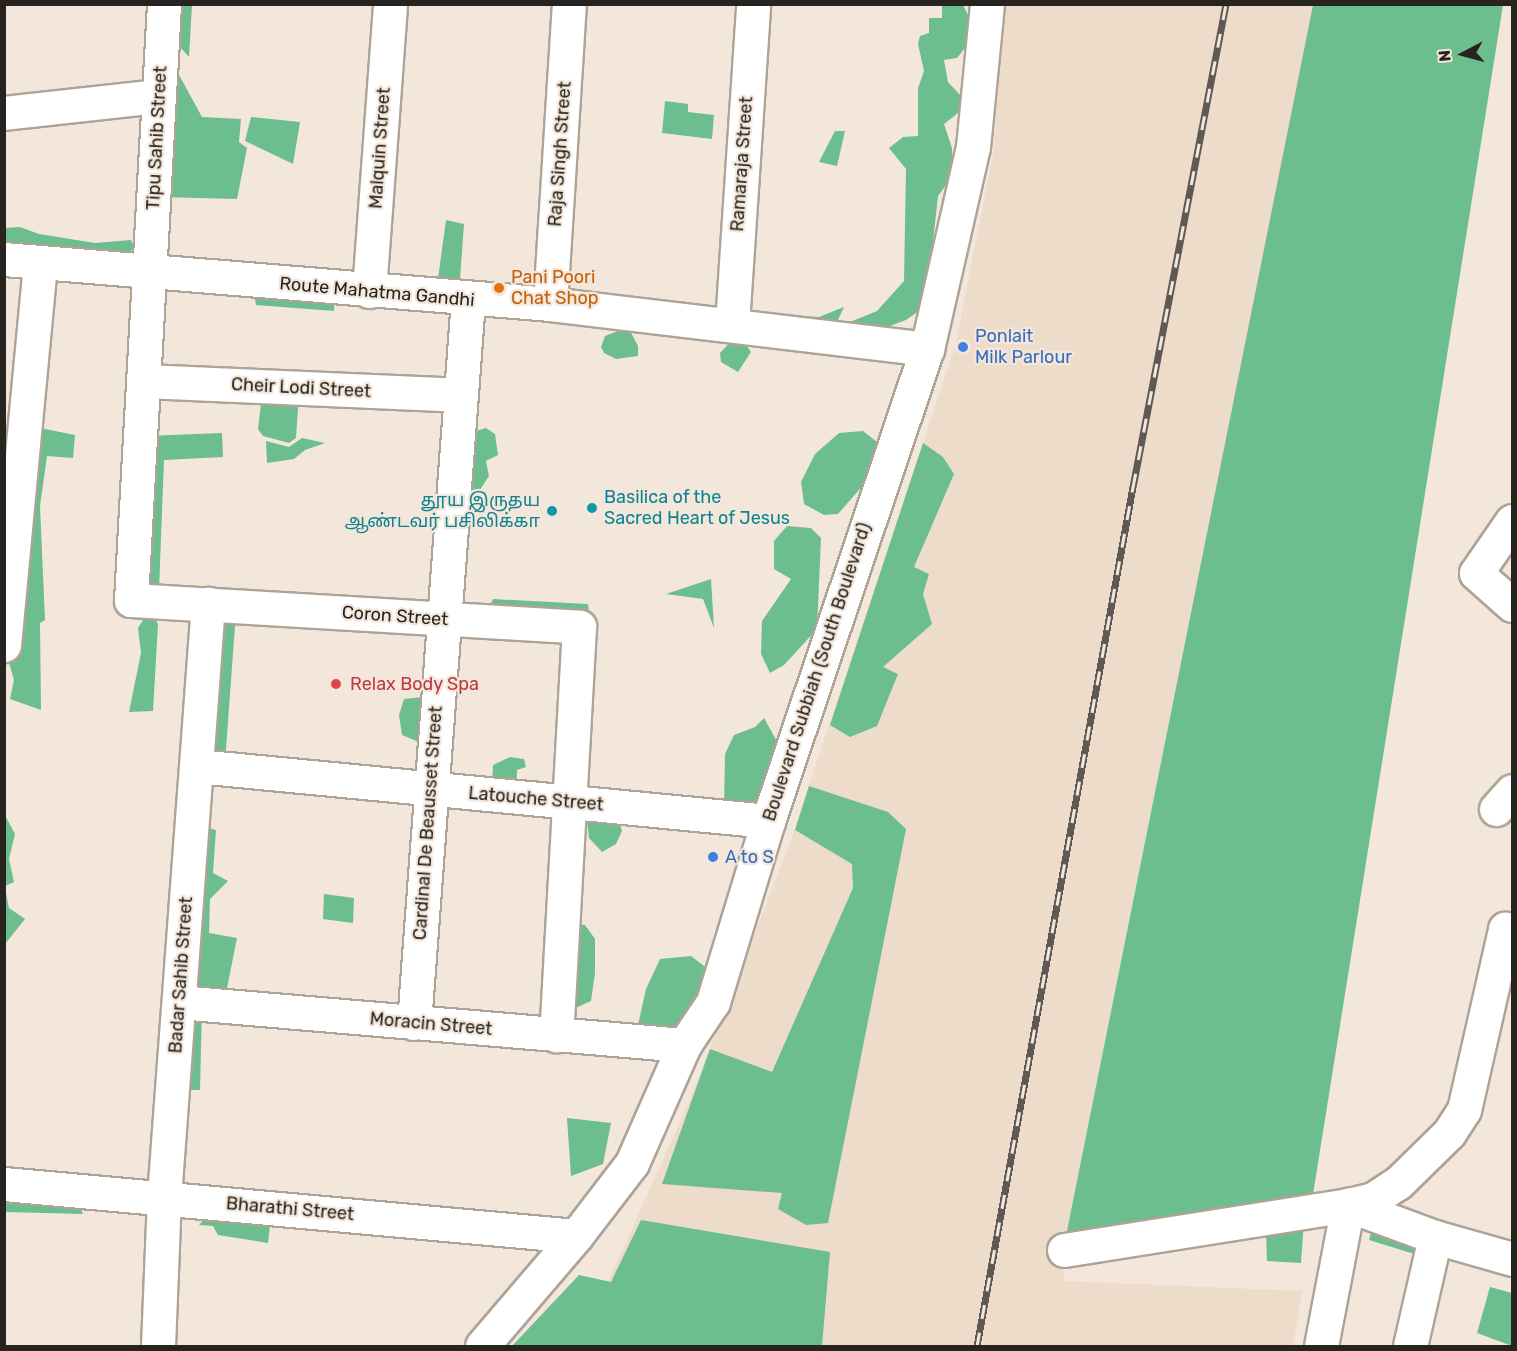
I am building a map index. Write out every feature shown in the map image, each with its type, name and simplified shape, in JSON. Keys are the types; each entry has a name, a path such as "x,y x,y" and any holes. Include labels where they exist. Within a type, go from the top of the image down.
{"street":[{"name":"Tipu Sahib Street","path":"151,272 164,4"},
{"name":"Malquin Street","path":"369,291 390,4"},
{"name":"Raja Singh Street","path":"550,304 569,4"},
{"name":"Ramaraja Street","path":"732,324 753,4"},
{"name":"Boulevard Subbiah (South Boulevard)","path":"482,1347 576,1236 632,1163 684,1045 713,1002 768,820 927,349 974,147 987,4"},
{"path":"4,113 159,96"},
{"name":"Route Mahatma Gandhi","path":"4,259 468,300 550,304 927,349"},
{"path":"4,645 40,263"},
{"name":"Coron Street","path":"151,272 131,600 579,627 556,1035"},
{"name":"Cardinal De Beausset Street","path":"414,1023 429,789 468,300"},
{"name":"Cheir Lodi Street","path":"144,381 459,395"},
{"path":"1512,521 1476,573 1512,605"},
{"name":"Badar Sahib Street","path":"158,1347 164,1197 208,604"},
{"name":"Latouche Street","path":"197,766 768,820"},
{"path":"1064,1250 1348,1205 1373,1199 1398,1183 1449,1133 1464,1110 1505,929 1512,930"},
{"name":"Moracin Street","path":"179,1002 684,1045"},
{"name":"Bharathi Street","path":"4,1184 576,1236"},
{"path":"1348,1205 1435,1237 1512,1259"},
{"path":"1321,1347 1348,1205"},
{"path":"1410,1347 1435,1237"}],"shaded area":[{"path":"1002,5 1502,5 1064,1246 1064,1281 1302,1291 1293,1346 579,1346 689,1102 789,846 956,343 994,148"}],"green space":[{"path":"170,5 192,5 189,57 170,36"},
{"path":"942,5 963,5 977,33 957,58 944,60 948,82 962,97 958,113 944,124 952,148 952,177 938,196 926,306 906,320 860,337 828,331 877,311 904,281 906,169 889,148 903,137 918,136 918,88 924,71 918,44 920,36 929,33 929,18 942,18"},
{"path":"1313,5 1503,5 1311,1207 1064,1246"},
{"path":"166,51 202,117 241,119 239,142 247,148 237,199 159,197"},
{"path":"665,101 688,104 688,112 714,115 712,139 662,133"},
{"path":"251,117 300,122 293,164 245,141"},
{"path":"835,131 845,131 837,166 819,162"},
{"path":"446,220 464,224 459,293 437,286"},
{"path":"20,227 39,234 95,243 131,240 135,248 124,255 5,253 4,228"},
{"path":"253,286 335,290 334,311 256,305"},
{"path":"844,307 837,322 786,318 789,315 819,317"},
{"path":"628,327 638,346 638,356 616,359 604,353 601,347 605,336"},
{"path":"740,336 751,352 738,372 721,362 720,353 734,338"},
{"path":"299,394 296,438 289,443 263,436 258,429 262,395"},
{"path":"35,427 75,435 73,458 47,456 40,506 45,620 40,623 41,710 10,699 14,680 5,649"},
{"path":"486,428 495,434 498,455 486,461 489,476 476,496 474,517 478,523 468,530 456,524 466,434"},
{"path":"863,431 881,445 872,475 838,514 824,515 804,504 801,482 815,454 839,433"},
{"path":"222,433 223,457 164,460 159,590 137,595 145,436"},
{"path":"302,438 325,443 305,450 294,459 267,463 266,441 289,447"},
{"path":"923,443 943,457 954,474 914,567 929,574 923,594 932,624 883,667 898,674 877,726 850,737 830,725"},
{"path":"787,526 811,528 821,538 817,629 784,665 770,673 761,654 762,621 791,579 774,569 774,541"},
{"path":"711,579 714,628 703,599 666,594"},
{"path":"493,599 588,604 590,621 486,614"},
{"path":"150,609 158,624 153,711 129,712 141,653 138,628"},
{"path":"212,611 236,612 225,763 202,762"},
{"path":"423,697 426,745 402,735 399,715 404,699"},
{"path":"764,718 785,756 774,813 724,810 725,754 734,735 755,727"},
{"path":"510,757 524,759 526,767 517,770 516,793 492,787 493,765"},
{"path":"809,786 888,812 906,829 828,1223 806,1225 778,1209 782,1193 662,1184 710,1049 772,1072 853,888 852,864 795,830"},
{"path":"597,813 619,820 622,831 616,844 602,852 589,838 587,821"},
{"path":"6,817 15,834 9,859 14,882 5,886"},
{"path":"198,825 216,830 213,873 228,881 210,899 209,933 237,938 227,988 187,986"},
{"path":"5,888 9,908 25,919 5,944"},
{"path":"324,894 354,898 353,923 323,919"},
{"path":"575,924 585,925 595,939 595,973 591,1001 571,1010"},
{"path":"691,956 708,969 687,1042 638,1025 646,989 660,959"},
{"path":"180,1005 202,1007 200,1090 189,1090 189,1105 184,1093"},
{"path":"567,1118 611,1123 603,1164 571,1176"},
{"path":"5,1187 74,1190 83,1214 5,1212"},
{"path":"215,1207 271,1217 268,1243 218,1235 213,1226 199,1225"},
{"path":"1375,1218 1429,1240 1424,1257 1369,1240"},
{"path":"641,1220 830,1252 822,1346 512,1346 579,1275 611,1282"},
{"path":"1304,1220 1301,1263 1267,1261 1266,1230"},
{"path":"1490,1287 1512,1293 1512,1346 1477,1333"}],"railway":[{"path":"977,1346 1133,487 1226,4"}],"place":[{"name":"Pani Poori Chat Shop","path":"499,288"},
{"name":"Ponlait Milk Parlour","path":"963,347"},
{"name":"Basilica of the Sacred Heart of Jesus","path":"592,508"},
{"name":"தூய இருதய ஆண்டவர் பசிலிக்கா","path":"552,511"},
{"name":"Relax Body Spa","path":"336,684"},
{"name":"A to S","path":"713,857"}]}
